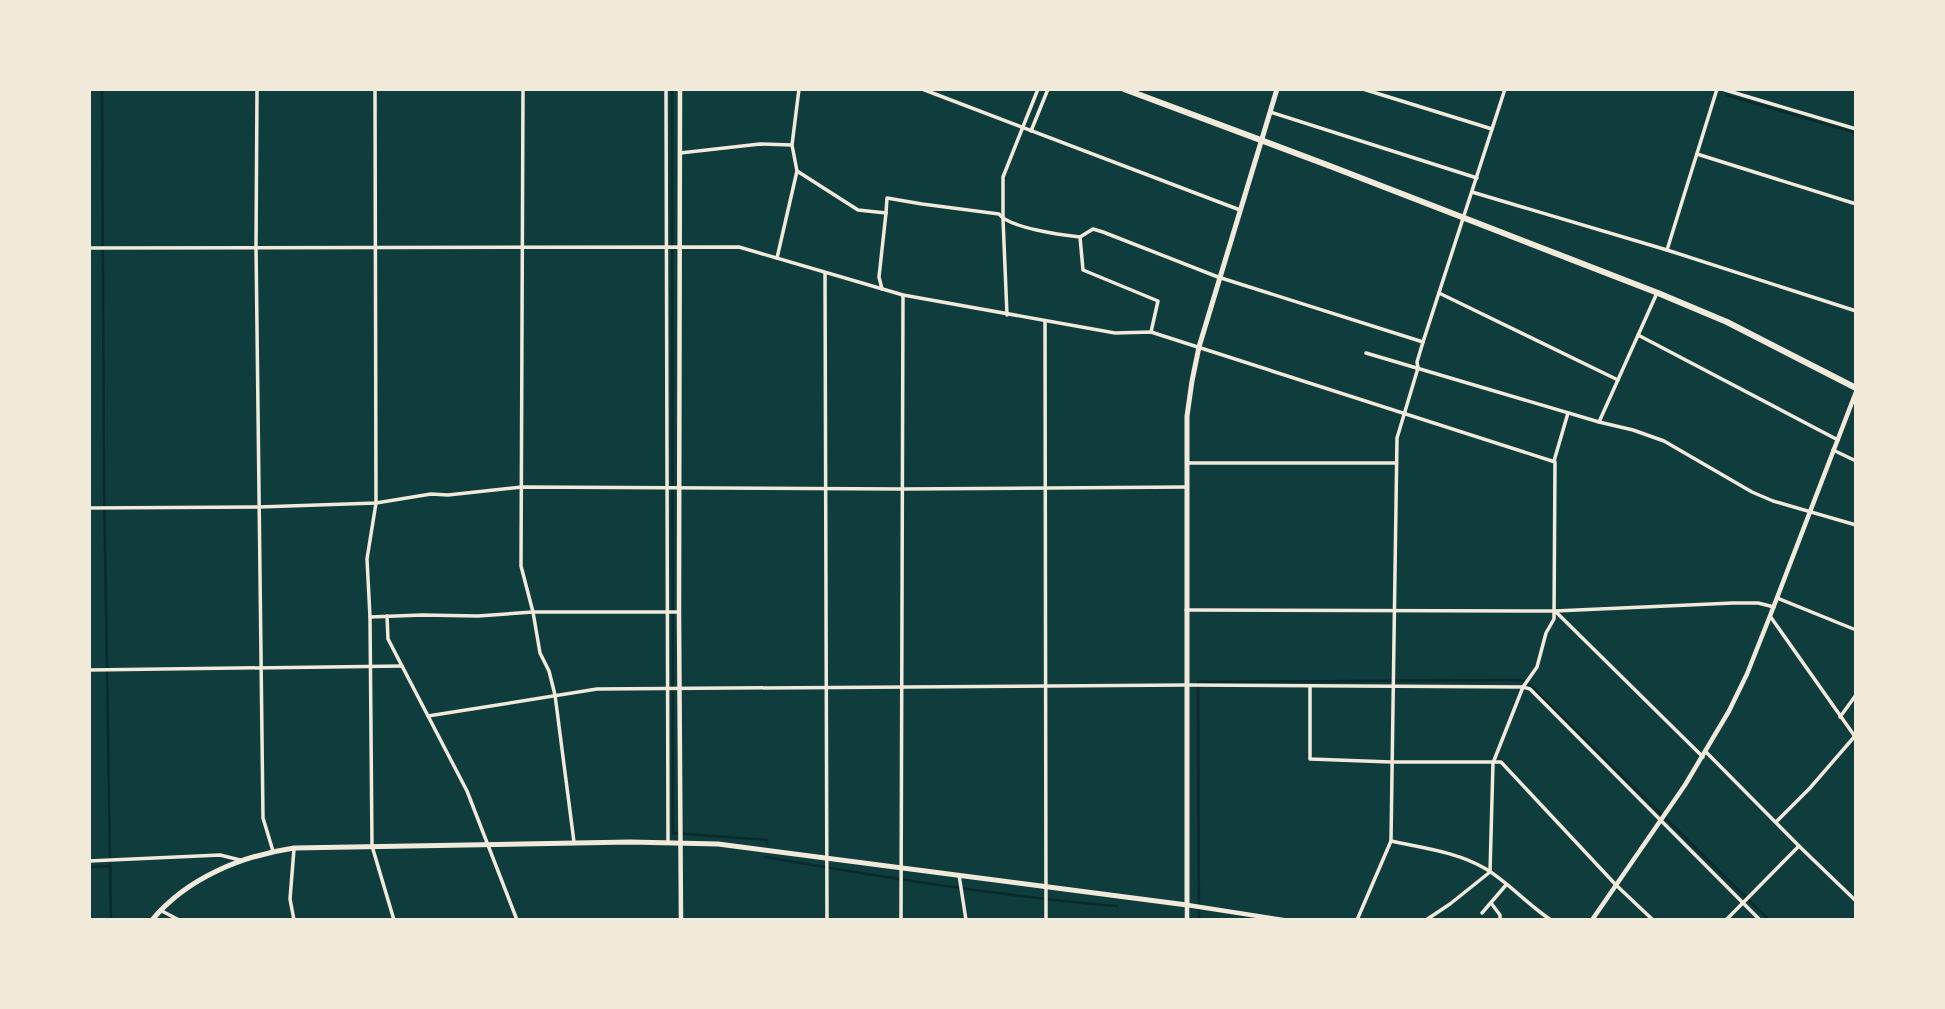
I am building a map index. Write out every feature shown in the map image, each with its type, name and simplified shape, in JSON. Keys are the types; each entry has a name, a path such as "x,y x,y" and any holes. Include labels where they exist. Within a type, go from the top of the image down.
{"highway":[{"path":"1124,89 1330,166 1727,321 1856,390"}],"main road":[{"path":"152,920 174,898 196,883 240,860 273,851 294,848 574,842 680,842 758,848 1187,905 1187,415 1199,348 1277,89"}],"street":[{"path":"257,89 262,818 273,851"},
{"path":"376,89 376,503 367,559 372,846 394,920"},
{"path":"523,89 521,566 540,653 549,671 555,695 574,842"},
{"path":"666,89 680,489 681,920"},
{"path":"668,842 668,489 673,247 680,153 680,89"},
{"path":"777,258 797,172 792,145 799,89"},
{"path":"922,89 1240,210"},
{"path":"1007,315 1003,177 1038,89"},
{"path":"1031,131 1048,89"},
{"path":"1363,89 1492,129"},
{"path":"1357,920 1391,841 1397,438 1423,342 1505,89"},
{"path":"1667,250 1719,89 1856,129"},
{"path":"1270,112 1477,178"},
{"path":"680,153 760,144 792,145"},
{"path":"1697,154 1856,204"},
{"path":"797,172 858,210 886,213"},
{"path":"1472,192 1667,250 1856,311"},
{"path":"882,289 878,277 887,198 999,214 1003,219 1058,235 1080,237 1093,229 1219,277 1423,342"},
{"path":"1080,237 1083,270 1158,301 1151,332"},
{"path":"89,247 739,247 903,295 1115,333 1151,332 1554,461"},
{"path":"825,273 827,920"},
{"path":"1439,293 1618,380"},
{"path":"1599,422 1658,293"},
{"path":"901,920 903,295"},
{"path":"1045,321 1046,920"},
{"path":"1638,335 1838,440"},
{"path":"1366,353 1633,430 1664,441 1752,492 1773,501 1856,524"},
{"path":"1592,920 1705,754 1747,674 1856,390"},
{"path":"1426,920 1490,872 1493,763 1523,687 1537,667 1546,633 1554,619 1554,461 1568,413"},
{"path":"1833,450 1856,461"},
{"path":"1187,463 1396,463"},
{"path":"89,508 376,503 431,494 448,495 522,487 1186,487"},
{"path":"1777,598 1856,630"},
{"path":"1186,610 1555,611 1733,603 1758,603 1774,607"},
{"path":"1555,611 1856,901"},
{"path":"370,617 478,616 533,612 679,612"},
{"path":"387,616 388,639 467,791 517,920"},
{"path":"1770,616 1855,737 1811,788 1776,822"},
{"path":"89,670 401,666"},
{"path":"428,716 597,688 1187,685 1523,687 1530,689 1760,920"},
{"path":"1310,686 1310,760 1501,762 1616,885 1653,920"},
{"path":"1840,717 1856,695"},
{"path":"1391,841 1470,860 1490,872 1551,920"},
{"path":"1726,920 1799,846"},
{"path":"293,920 290,899 294,848"},
{"path":"89,861 220,855 240,860"},
{"path":"959,875 966,920"},
{"path":"1482,913 1506,885"},
{"path":"1490,903 1500,915 1500,920"},
{"path":"1187,920 1187,905 1283,920"},
{"path":"160,911 179,920"}],"waterway":[{"path":"102,89 104,483 111,920"},
{"path":"672,89 673,833 767,840 767,844"},
{"path":"1706,89 1710,90"},
{"path":"1726,95 1856,133"},
{"path":"1199,920 1198,682 1521,680 1530,685 1769,920"},
{"path":"765,857 897,879 1117,906"},
{"path":"89,867 110,866"}]}
